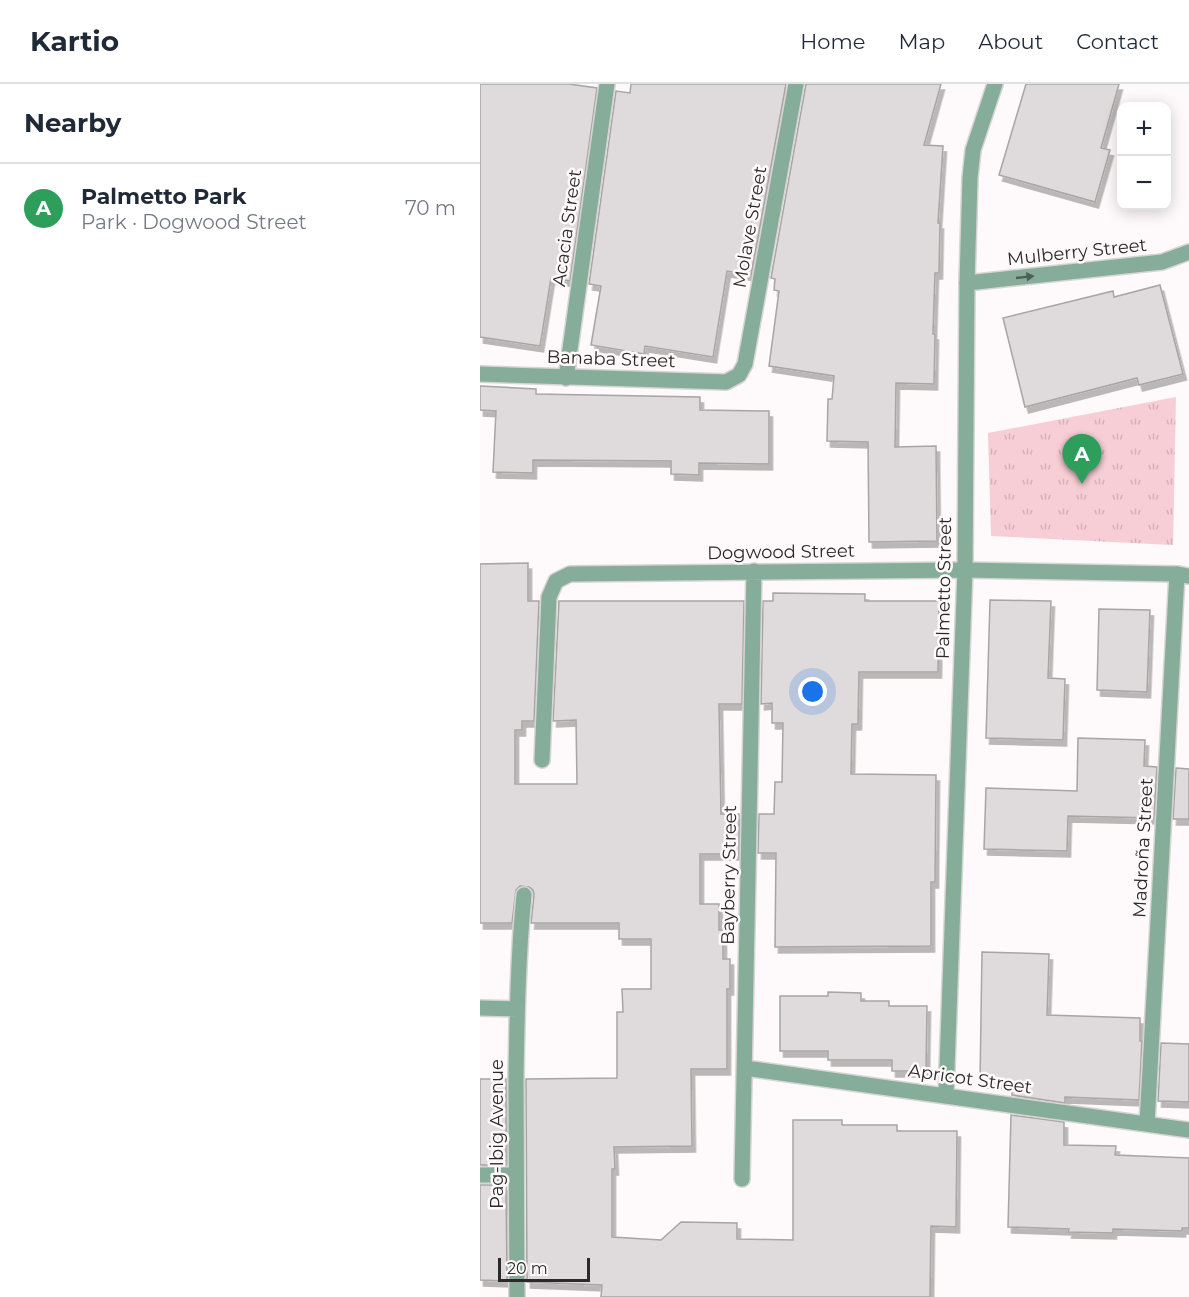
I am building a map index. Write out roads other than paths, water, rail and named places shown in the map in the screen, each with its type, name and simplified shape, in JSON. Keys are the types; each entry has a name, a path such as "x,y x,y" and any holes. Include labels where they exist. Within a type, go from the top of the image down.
{"street":[{"name":"Acacia Street","path":"566,378 607,84"},
{"name":"Molave Street","path":"739,375 745,364 796,84"},
{"name":"Palmetto Street","path":"946,1096 965,570 970,178 973,150 995,84"},
{"name":"Mulberry Street","path":"967,283 1162,262 1189,252"},
{"name":"Banaba Street","path":"480,374 726,382 739,375"},
{"name":"Dogwood Street","path":"542,760 549,597 556,581 570,574 965,570 1183,575"},
{"name":"Bayberry Street","path":"742,1179 754,571"},
{"name":"Madroña Street","path":"1147,1124 1183,575"},
{"name":"Pag-Ibig Avenue","path":"517,1297 515,1175 517,1009 519,941 524,895"},
{"path":"480,1008 517,1009"},
{"name":"Apricot Street","path":"745,1068 1189,1130"},
{"path":"480,1175 515,1175"}],"place":[{"name":"Palmetto Park","path":"1082,484"}]}
